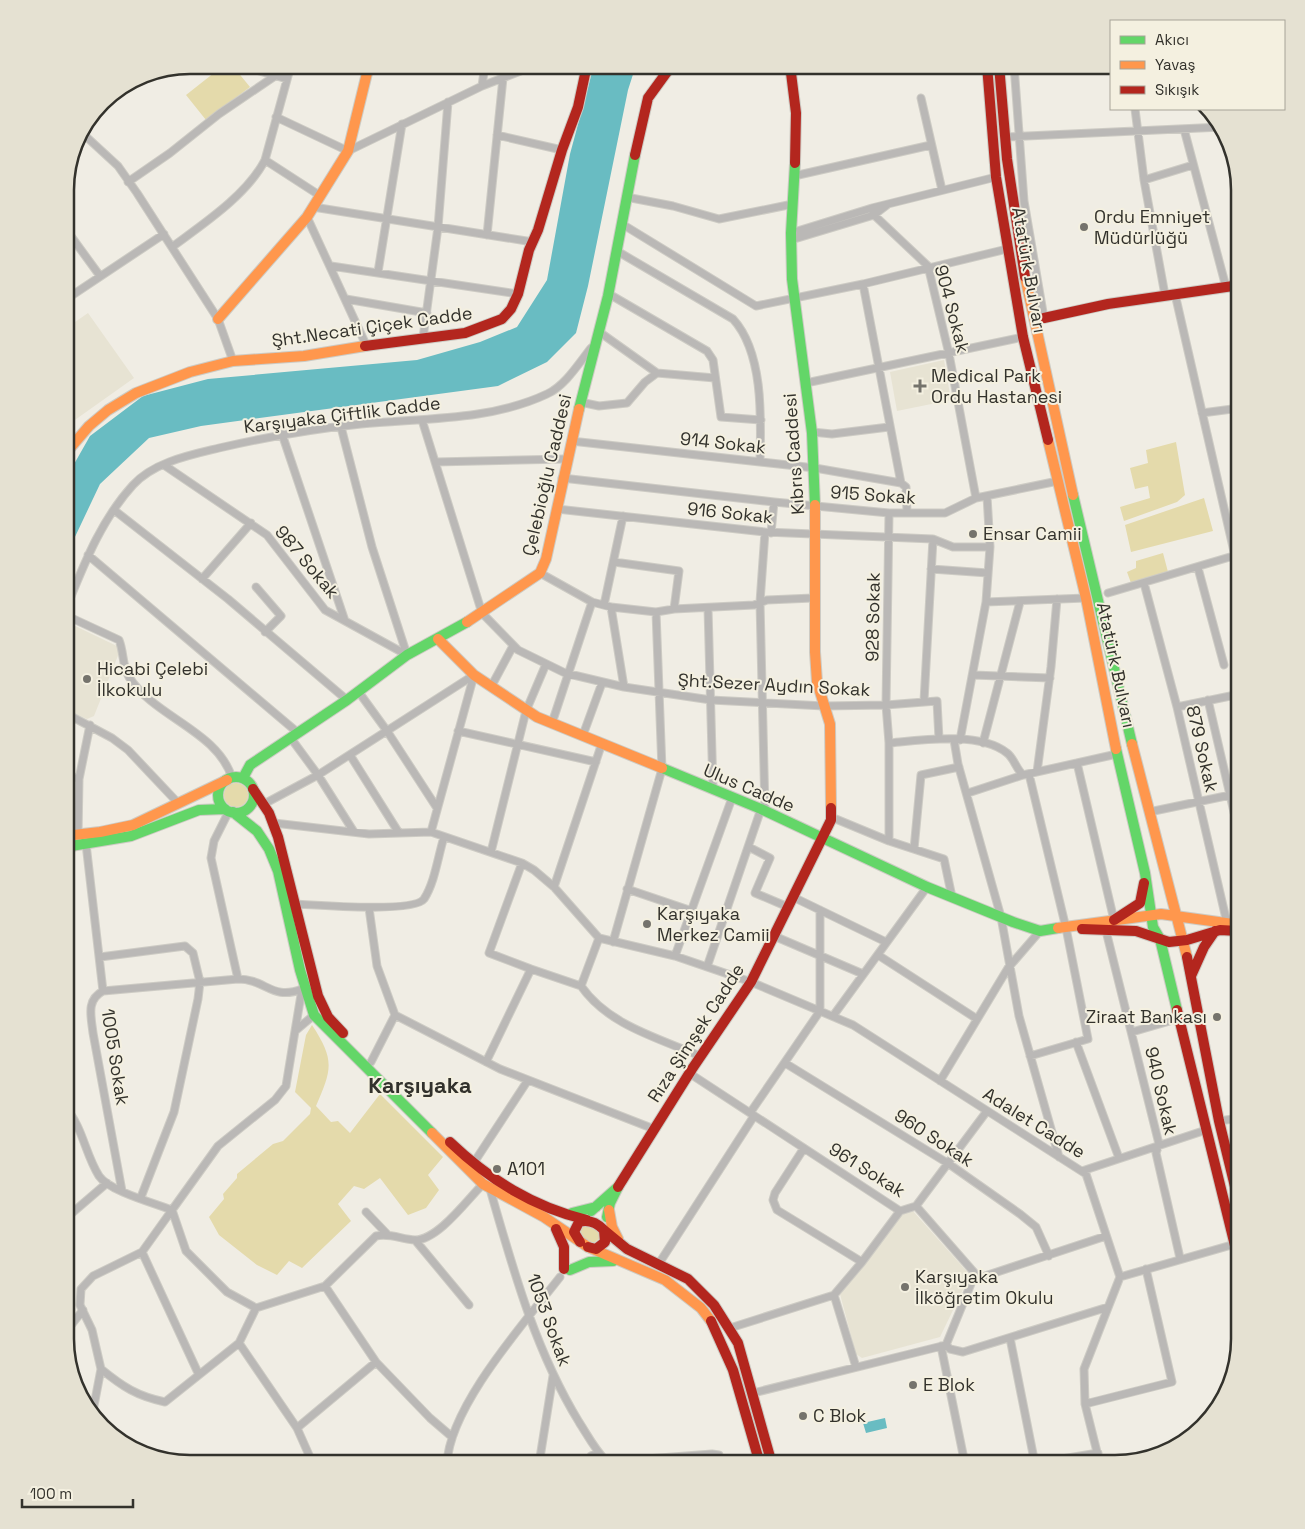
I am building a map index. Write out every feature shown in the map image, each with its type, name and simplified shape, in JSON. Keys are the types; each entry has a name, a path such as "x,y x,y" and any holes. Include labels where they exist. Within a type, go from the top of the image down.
{"main road":[{"path":"218,319 307,217 348,151 367,74"},
{"name":"Şht.Necati Çiçek Cadde","path":"74,444 89,426 108,410 136,394 190,372 233,360 304,356 465,333 502,319 511,309 518,294 562,150 578,107 585,74"},
{"name":"Çelebioğlu Caddesi","path":"243,778 250,765 347,700 407,655 482,613 540,573 546,560 566,459 594,344 609,294 640,128 648,98 665,74"},
{"name":"Kıbrıs Caddesi","path":"792,74 797,130 791,236 793,298 806,383 815,468 814,598 817,682 830,724 832,745 831,817 821,839"},
{"name":"Atatürk Bulvarı","path":"988,74 996,177 1023,338 1086,598 1117,754 1145,873 1154,928 1160,939 1231,1228"},
{"name":"Atatürk Bulvarı","path":"1000,74 1005,137 1023,266 1036,328 1085,549 1149,812 1178,917 1231,1168"},
{"path":"1044,318 1170,295 1231,286"},
{"name":"Ulus Cadde","path":"438,639 474,675 526,711 763,810 821,839 927,887 1040,932 1161,914 1231,924"},
{"path":"74,836 102,833 138,824 230,779 243,778 264,804 274,823 321,1002 333,1023 473,1164 500,1184 556,1211 583,1220 624,1247 688,1279 702,1292 730,1328 738,1343 770,1455"},
{"path":"230,779 220,789 219,794 229,811 256,830 271,852 293,932 302,989 314,1015 486,1187 623,1263 665,1280 682,1291 701,1308 715,1326 739,1387 758,1455"},
{"path":"74,845 131,836 199,810 242,812 254,800 253,789"},
{"name":"Rıza Şimşek Cadde","path":"606,1234 609,1210 618,1187 700,1056 751,982 821,839"},
{"path":"1114,920 1140,903 1144,893 1145,873"},
{"name":"Ulus Cadde","path":"1066,928 1106,931 1132,930 1147,933 1170,942 1215,931 1231,929"},
{"path":"1191,976 1204,947 1215,931"},
{"name":"Rıza Şimşek Cadde","path":"583,1220 618,1187"},
{"path":"556,1211 583,1212 596,1207"},
{"path":"609,1210 612,1227 624,1247"},
{"path":"583,1220 585,1243"},
{"path":"553,1224 564,1247 565,1272 600,1260 623,1263"},
{"path":"585,1243 606,1234"}],"street":[{"path":"269,74 287,80"},
{"path":"172,247 215,216 259,171 265,160 289,74"},
{"path":"482,86 484,74"},
{"path":"276,117 348,151 482,86 513,74"},
{"path":"1015,74 1024,201 1044,318"},
{"path":"128,182 170,153 218,114 275,76"},
{"path":"488,235 503,78"},
{"path":"921,98 942,190"},
{"path":"423,338 438,227 448,102"},
{"path":"1135,110 1136,130 1144,180 1170,295 1231,527"},
{"path":"378,272 402,124"},
{"path":"1005,137 1213,127"},
{"path":"1184,128 1226,287"},
{"path":"497,135 562,150"},
{"path":"86,138 118,166 164,234 218,319 233,360"},
{"path":"794,176 932,145"},
{"path":"265,160 319,195"},
{"path":"1144,180 1193,165"},
{"path":"791,236 890,204 996,177"},
{"path":"626,197 673,206 719,219 793,204"},
{"path":"313,207 533,242"},
{"name":"904 Sokak","path":"873,211 928,266 949,354 976,498"},
{"path":"307,217 367,347"},
{"path":"622,224 756,306 863,284 928,266 1007,249"},
{"path":"74,294 164,234"},
{"path":"74,240 100,276"},
{"path":"617,251 734,320 740,326 754,367 762,403 760,462"},
{"path":"331,266 432,279 518,294"},
{"path":"863,284 889,427 901,483 906,487 907,513"},
{"path":"609,294 707,351 713,360 721,417 761,420"},
{"path":"346,299 427,313"},
{"path":"598,331 657,372 715,378"},
{"path":"806,383 1023,338"},
{"name":"Karşıyaka Çiftlik Cadde","path":"74,589 88,555 114,510 134,484 154,469 196,453 282,434 494,411 549,394 565,379 594,344"},
{"path":"580,402 599,406 627,403 645,382 657,372"},
{"path":"1202,413 1231,409"},
{"path":"422,420 482,613"},
{"path":"341,427 372,547 407,655"},
{"path":"812,432 832,434 889,427"},
{"path":"282,434 345,621"},
{"name":"914 Sokak","path":"571,441 815,468 901,483"},
{"path":"434,462 566,459"},
{"name":"987 Sokak","path":"164,465 267,535 325,610 407,655"},
{"name":"915 Sokak","path":"562,478 889,513 945,512 976,498 1058,480"},
{"path":"987,496 990,547 986,602 973,675 957,740 959,767 968,793 1000,917 1008,968 1030,1056 1059,1157"},
{"path":"708,967 763,810 760,602 768,533 774,502"},
{"name":"916 Sokak","path":"557,509 768,533 933,539 953,547 990,547"},
{"path":"114,510 202,579 347,700"},
{"name":"928 Sokak","path":"889,513 886,705 889,743 889,841"},
{"path":"623,516 608,606 624,687"},
{"path":"202,579 251,523"},
{"path":"924,701 933,539"},
{"path":"88,555 293,735 354,832"},
{"path":"1108,593 1231,557"},
{"path":"614,562 679,571 674,609"},
{"path":"1198,568 1224,665"},
{"path":"931,569 988,573"},
{"path":"540,573 592,602 656,612 674,609 754,605 767,600 814,598"},
{"name":"879 Sokak","path":"1144,583 1177,707 1227,923"},
{"path":"256,587 281,616 265,632"},
{"path":"986,602 1086,598"},
{"path":"1037,772 1050,678 1057,599"},
{"path":"552,723 592,602"},
{"path":"984,743 1020,602"},
{"path":"708,608 713,790"},
{"path":"613,942 662,768 656,612"},
{"name":"Şht.Sezer Aydın Sokak","path":"482,613 513,646 568,674 602,683 711,700 824,706 886,705 937,701 939,739"},
{"path":"74,619 119,640 129,677 149,699 189,727 224,759 230,779"},
{"path":"491,687 513,646"},
{"path":"491,852 526,711 546,664"},
{"path":"973,675 1001,674 1050,678"},
{"path":"264,804 318,775 474,675"},
{"path":"431,832 474,675"},
{"path":"583,735 602,683"},
{"path":"358,691 387,730 437,808"},
{"path":"1177,707 1231,696"},
{"path":"1208,700 1231,803"},
{"path":"74,717 90,725 128,750 178,803"},
{"path":"78,836 79,779 90,725"},
{"path":"458,731 596,762"},
{"path":"889,743 939,739 984,743 1007,752 1026,775 1066,928 1088,1039 1030,1056"},
{"path":"554,888 602,743"},
{"path":"968,793 1037,772 1117,754"},
{"path":"350,755 399,833"},
{"path":"1077,763 1114,920"},
{"path":"914,849 922,775 959,767"},
{"path":"74,778 79,779"},
{"path":"1149,812 1229,795"},
{"path":"675,956 732,798"},
{"path":"229,811 214,841 211,858 238,979"},
{"path":"831,817 889,841 944,858 952,897"},
{"path":"274,823 354,832 431,832 522,863 534,870 554,888 599,938 582,986"},
{"path":"295,904 347,905 369,908 412,906 423,901 429,889 444,837"},
{"name":"1005 Sokak","path":"86,844 103,991 91,1001 91,1011 122,1191"},
{"path":"749,847 770,858 755,893 820,910 886,942"},
{"path":"522,863 489,953 531,970 582,986 593,1002 607,1014 632,1027 700,1056"},
{"path":"833,1016 927,887"},
{"path":"627,890 692,911"},
{"path":"369,908 377,966 394,1015 486,1062 654,1129"},
{"path":"658,1264 752,1114 820,1011 820,910"},
{"name":"940 Sokak","path":"1106,931 1160,1144 1156,1153 1180,1258"},
{"path":"940,1081 1008,968 1040,932"},
{"path":"774,936 863,974"},
{"name":"Adalet Cadde","path":"599,938 675,956 708,967 751,982 853,1025 1082,1171 1086,1174 1120,1277"},
{"path":"100,957 185,946 193,953 200,982 174,1112 141,1198"},
{"path":"878,955 977,1019"},
{"path":"486,1062 531,970"},
{"path":"103,991 238,979 248,979 276,992 289,994 302,989"},
{"path":"94,1405 101,1369 92,1330 83,1310 80,1294 84,1284 104,1270 142,1252 218,1146 275,1100 286,1086 302,989"},
{"path":"295,1032 314,1015"},
{"path":"371,1062 394,1015"},
{"path":"1132,1032 1180,1018"},
{"path":"1076,1042 1120,1158"},
{"name":"960 Sokak","path":"785,1063 949,1164 1036,1227 1049,1256"},
{"name":"961 Sokak","path":"690,1073 900,1211 916,1206 976,1274"},
{"path":"473,1164 528,1080"},
{"path":"916,1206 987,1111"},
{"path":"1220,1121 1231,1119"},
{"path":"74,1123 84,1140 100,1177 122,1191 172,1210 186,1251 227,1292 256,1308"},
{"path":"1082,1171 1206,1130"},
{"path":"804,1148 775,1193 774,1203 777,1210 862,1262"},
{"path":"74,1211 107,1183"},
{"path":"101,1369 121,1385 142,1397 164,1402 239,1343 256,1308 325,1286 376,1236 387,1234 415,1240 430,1237 486,1187"},
{"name":"1053 Sokak","path":"486,1187 529,1316 553,1376 598,1453"},
{"path":"730,1328 834,1295 862,1262 900,1211"},
{"path":"366,1212 387,1234"},
{"path":"963,1455 944,1346 976,1274 979,1278 1106,1236"},
{"path":"415,1240 469,1305"},
{"path":"565,1272 585,1243"},
{"path":"448,1455 451,1436 503,1348 565,1272 585,1243"},
{"path":"1086,1455 1098,1453 1085,1404 1084,1369 1120,1277 1180,1258 1231,1245"},
{"path":"142,1252 199,1375"},
{"path":"1085,1404 1172,1382 1146,1269"},
{"path":"325,1286 376,1362 430,1418 451,1436"},
{"path":"834,1295 856,1366"},
{"path":"753,1393 803,1382 856,1366 944,1346 963,1352 1108,1307"},
{"path":"74,1322 83,1310"},
{"path":"1010,1338 1032,1455"},
{"path":"239,1343 297,1428 309,1455"},
{"path":"297,1428 376,1362"},
{"path":"540,1455 553,1376"},
{"path":"593,1455 598,1453"},
{"path":"699,1455 719,1455"}],"shaded area":[{"path":"213,74 239,74 250,87 206,120 186,95"},
{"path":"88,313 134,378 74,421 74,323"},
{"name":"Medical Park Ordu Hastanesi","path":"944,360 951,400 897,411 890,372"},
{"path":"1176,442 1185,495 1177,502 1124,521 1120,507 1150,498 1148,486 1135,489 1130,468 1148,463 1146,450"},
{"path":"1204,498 1213,531 1131,552 1125,525"},
{"path":"1163,553 1168,572 1131,583 1127,572 1136,568 1136,561"},
{"name":"Hicabi Çelebi İlkokulu","path":"74,625 121,648 94,716 87,719 74,713"},
{"path":"236,783 244,787 248,795 244,803 236,807 228,803 224,795 228,787"},
{"path":"312,1025 325,1047 329,1065 325,1083 316,1106 331,1122 338,1121 350,1133 380,1094 443,1157 428,1175 439,1190 426,1208 408,1215 380,1178 364,1189 354,1186 338,1204 351,1221 302,1268 289,1261 277,1275 257,1265 219,1235 209,1217 224,1199 223,1194 237,1178 237,1174 273,1144 283,1141 310,1114 311,1108 295,1092 306,1035"},
{"name":"Karşıyaka İlköğretim Okulu","path":"912,1210 970,1275 940,1337 862,1358 856,1354 840,1294 903,1211"},
{"path":"585,1225 599,1230 601,1237 594,1243 582,1238 579,1231"}],"water":[{"path":"592,74 633,74 628,90 588,286 576,333 547,362 498,386 201,426 149,438 100,484 74,539 74,464 90,436 143,396 208,379 417,360 480,342 517,327 547,280 570,154"},
{"path":"885,1418 887,1428 866,1433 863,1423"}],"traffic: fast":[{"path":"579,409 608,296 635,155"},
{"path":"795,163 791,233 792,279 812,433 815,505"},
{"path":"1073,495 1132,744"},
{"path":"243,778 250,765 347,700 407,655 467,622"},
{"path":"1116,749 1145,873 1153,927 1160,939 1177,1010"},
{"path":"662,768 761,809 927,887 1013,922 1040,931 1058,928"},
{"path":"236,777 249,782 254,795 249,808 236,813 223,808 218,795 223,782 236,777"},
{"path":"74,846 131,836 199,810 225,809"},
{"path":"233,812 257,831 269,849 278,871 300,970 314,1015 432,1133"},
{"path":"591,1211 618,1187 610,1203 607,1217"},
{"path":"572,1213 596,1207"},
{"path":"570,1270 589,1262 613,1261"}],"traffic: slow":[{"path":"218,319 307,217 348,151 367,74"},
{"path":"1025,277 1073,495"},
{"path":"74,444 89,426 108,410 136,393 190,372 233,361 304,356 365,346"},
{"path":"467,622 540,573 546,559 579,409"},
{"path":"1048,440 1086,598 1116,749"},
{"path":"815,505 815,652 817,682 830,724 831,808"},
{"path":"438,639 474,675 537,717 662,768"},
{"path":"1132,744 1187,957"},
{"path":"74,835 133,825 227,780"},
{"path":"1058,928 1161,914 1231,924"},
{"path":"432,1133 483,1184 544,1217 588,1247 665,1280 701,1308 711,1321"},
{"path":"609,1210 612,1227 618,1239"}],"traffic: jam":[{"path":"365,346 465,333 502,319 511,309 518,294 529,250 538,230 562,150 578,107 585,74"},
{"path":"635,155 648,98 665,74"},
{"path":"791,74 796,113 795,163"},
{"path":"988,74 996,177 1023,337 1048,440"},
{"path":"1000,74 1007,159 1025,277"},
{"path":"1044,318 1108,304 1231,286"},
{"path":"253,789 269,813 278,837 318,996 328,1017 343,1033"},
{"path":"618,1187 692,1069 751,982 831,820 831,808"},
{"path":"1114,920 1140,903 1144,883"},
{"path":"1082,929 1136,931 1169,942 1187,940 1220,930 1231,931"},
{"path":"1191,976 1204,947 1215,931"},
{"path":"1187,957 1219,1121 1231,1170"},
{"path":"1177,1010 1231,1229"},
{"path":"450,1142 497,1180 530,1200 548,1208 587,1220"},
{"path":"580,1242 574,1232 579,1222 589,1221 599,1225 604,1230 605,1242 596,1249 588,1247"},
{"path":"556,1229 564,1247 564,1269"},
{"path":"604,1230 627,1249 688,1279 714,1305 738,1343 769,1455"},
{"path":"711,1321 733,1370 757,1455"}],"place":[{"name":"Ordu Emniyet Müdürlüğü","path":"1084,227"},
{"name":"Medical Park Ordu Hastanesi","path":"920,386"},
{"name":"Ensar Camii","path":"973,534"},
{"name":"Hicabi Çelebi İlkokulu","path":"87,679"},
{"name":"Karşıyaka Merkez Camii","path":"647,924"},
{"name":"Ziraat Bankası","path":"1217,1017"},
{"name":"A101","path":"497,1169"},
{"name":"Karşıyaka İlköğretim Okulu","path":"905,1287"},
{"name":"E Blok","path":"913,1385"},
{"name":"C Blok","path":"803,1416"}],"district":[{"name":"Karşıyaka","path":"420,1085"}]}
